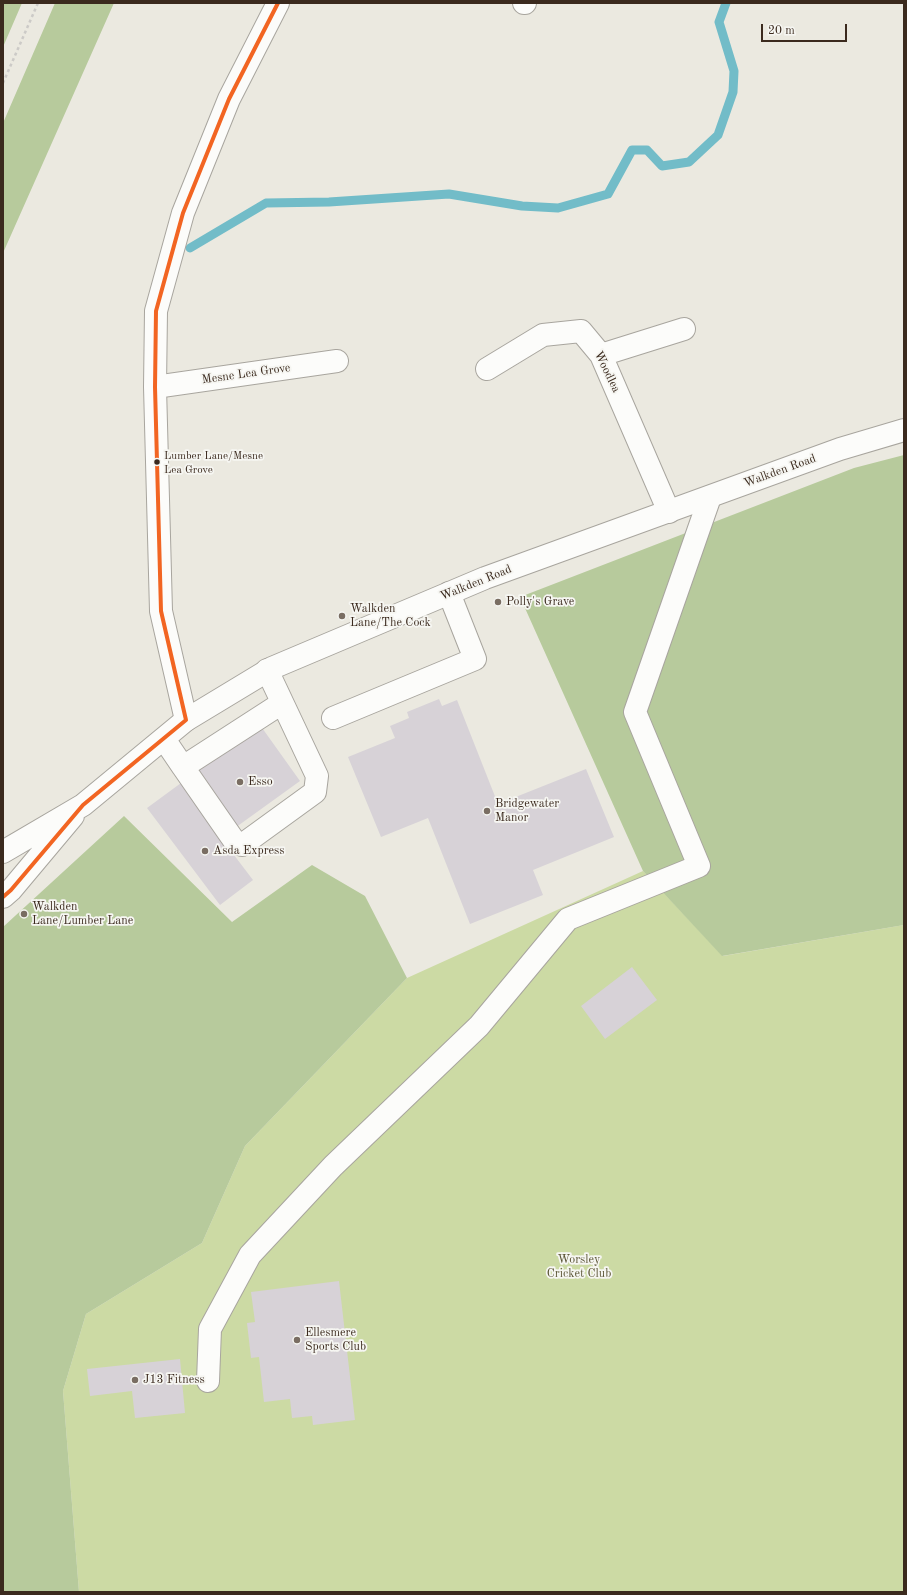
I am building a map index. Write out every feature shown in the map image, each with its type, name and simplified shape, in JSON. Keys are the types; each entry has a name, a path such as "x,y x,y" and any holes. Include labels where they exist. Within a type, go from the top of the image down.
{"main road":[{"path":"186,720 161,611 156,387 156,312 183,213 229,99 278,3"},
{"path":"601,355 684,329"},
{"name":"Woodlea","path":"487,369 543,335 581,331 601,355 669,512"},
{"name":"Mesne Lea Grove","path":"156,387 337,362"},
{"name":"Walkden Road","path":"3,852 83,805 186,720 267,670 485,578 840,449 904,430"},
{"path":"208,1381 210,1329 250,1255 333,1166 479,1026 568,919 699,866 635,712 710,497"},
{"path":"333,718 475,659 449,593"},
{"path":"164,739 235,842 242,845 315,792 317,776 267,670"},
{"path":"183,767 282,703"},
{"name":"Walkden Road","path":"3,897 11,890 83,805"}],"path":[{"path":"3,83 38,3"}],"green space":[{"path":"3,3 22,3 3,47"},
{"path":"55,3 114,3 3,253 3,123"},
{"path":"904,455 904,925 722,956 643,871 520,597 854,468"},
{"path":"124,816 232,922 312,865 365,896 407,978 245,1146 202,1243 86,1314 63,1391 79,1592 3,1592 3,927"},
{"name":"Worsley Cricket Club","path":"643,871 723,956 904,925 904,1592 79,1592 63,1391 86,1314 202,1243 245,1146 407,978"}],"building":[{"name":"Bridgewater Manor","path":"439,699 442,706 457,700 498,804 586,769 614,837 533,870 543,895 470,924 428,818 381,837 348,757 395,738 390,726 409,718 407,712"},
{"path":"260,725 300,781 221,838 253,880 220,905 147,808"},
{"path":"632,967 657,1000 605,1039 581,1006"},
{"name":"Ellesmere Sports Club","path":"339,1281 355,1420 313,1425 312,1416 292,1418 290,1399 264,1402 259,1357 251,1358 247,1323 255,1322 251,1292"},
{"name":"J13 Fitness","path":"180,1359 185,1413 135,1418 132,1391 90,1396 87,1369"}],"waterway":[{"path":"190,248 266,203 329,202 449,194 522,206 558,208 608,194 632,150 647,150 662,166 689,162 718,135 733,92 734,71 719,22 726,3"}],"transit line":[{"name":"20","path":"186,720 161,611 155,387 156,311 183,213 229,99 278,3"},
{"name":"20","path":"3,897 11,890 83,805 186,720"}],"place":[{"name":"Lumber Lane/Mesne Lea Grove","path":"157,462"},
{"name":"Polly's Grave","path":"498,602"},
{"name":"Walkden Lane/The Cock","path":"342,616"},
{"name":"Esso","path":"240,782"},
{"name":"Bridgewater Manor","path":"487,811"},
{"name":"Asda Express","path":"205,851"},
{"name":"Walkden Lane/Lumber Lane","path":"24,914"},
{"name":"Ellesmere Sports Club","path":"297,1340"},
{"name":"J13 Fitness","path":"135,1380"}]}
